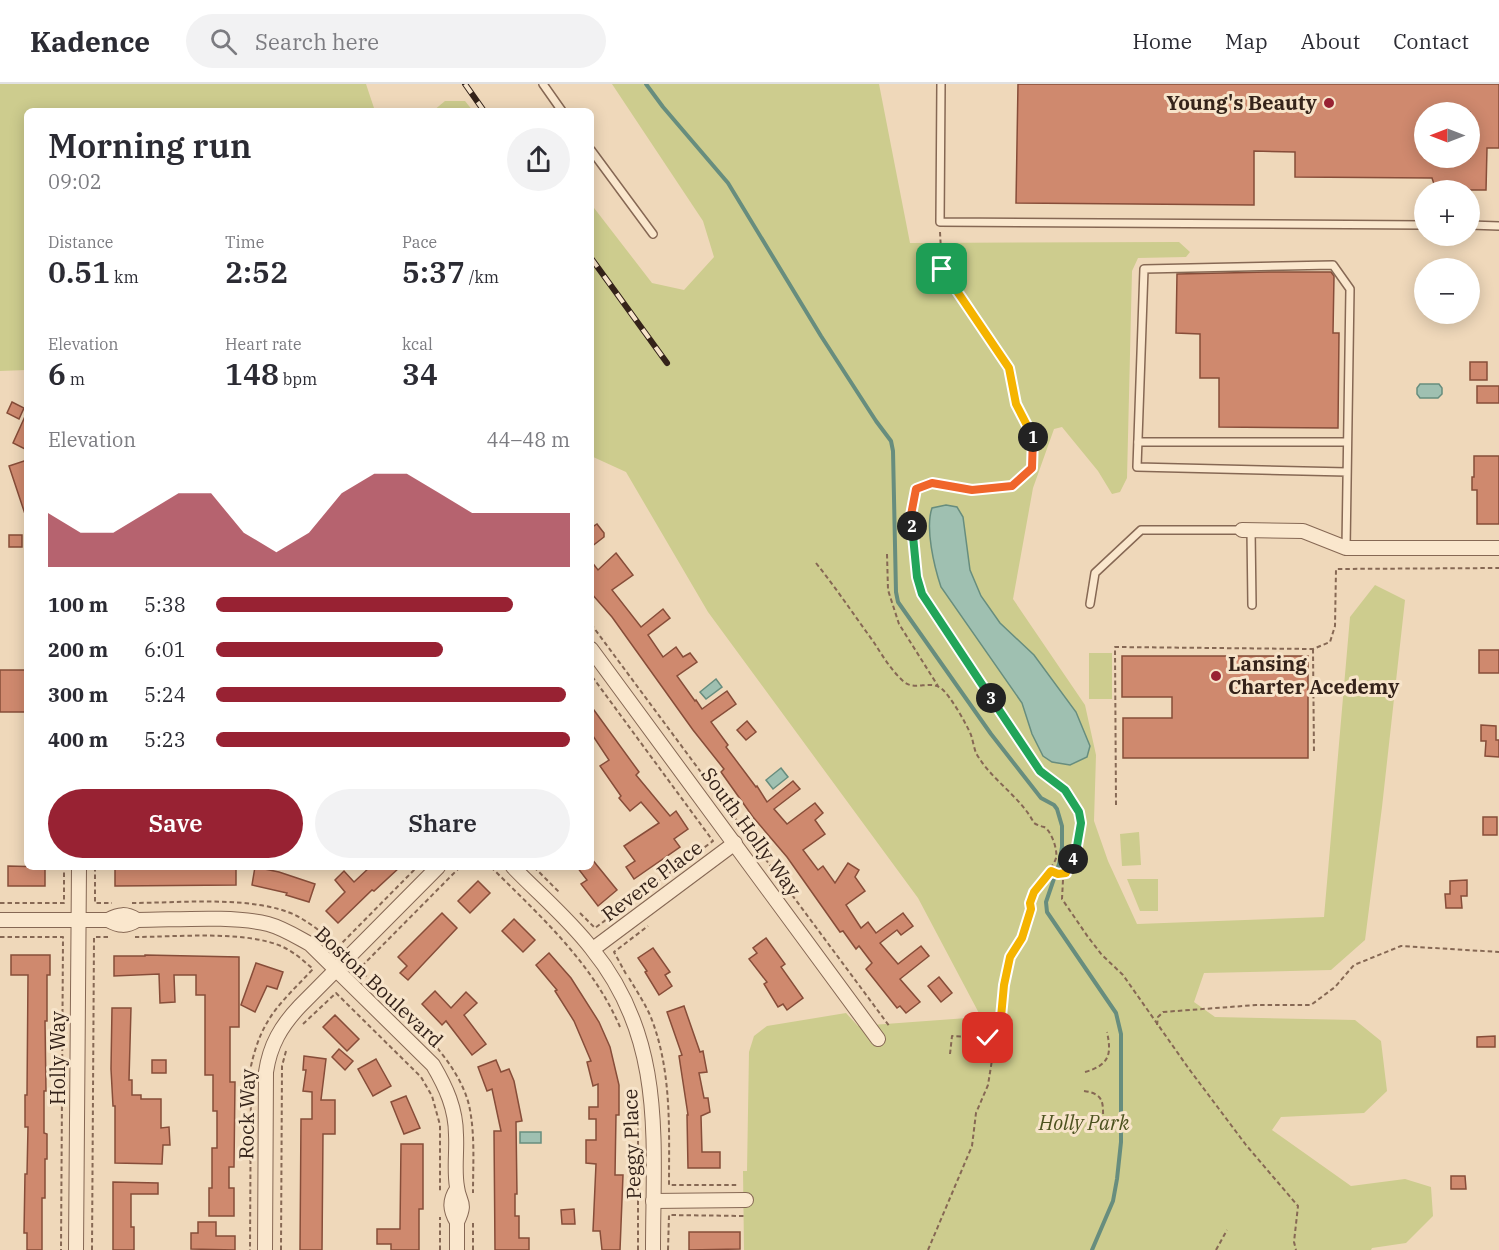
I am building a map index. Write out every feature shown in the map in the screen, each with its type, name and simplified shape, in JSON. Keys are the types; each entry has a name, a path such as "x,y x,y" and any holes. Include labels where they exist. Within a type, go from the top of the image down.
{"street":[{"path":"1247,530 1303,531 1346,548 1499,548"},
{"name":"South Holly Way","path":"594,653 878,1039"},
{"name":"Revere Place","path":"593,949 735,843"},
{"name":"Holly Way","path":"76,1250 79,870"},
{"name":"Rock Way","path":"265,1250 266,1072 269,1054 285,1022 435,870"},
{"name":"Peggy Place","path":"516,870 593,949 626,1002 642,1042 649,1077 653,1117 653,1250"},
{"name":"Boston Boulevard","path":"0,920 108,920 117,925 129,925 136,920 250,921 268,924 287,931 310,944 433,1065 445,1085 453,1109 456,1132 457,1189 451,1198 452,1213 457,1222 457,1250"},
{"path":"653,1200 746,1200"}],"lane":[{"path":"543,84 560,108"},
{"path":"940,84 939,222 1414,225"},
{"path":"594,154 653,234"},
{"path":"1480,225 1499,225"},
{"path":"1346,548 1350,289 1334,265 1144,269 1137,467 1347,472"},
{"path":"1138,442 1347,442"},
{"path":"1090,604 1095,573 1141,530 1247,530 1252,605"}],"path":[{"path":"939,222 942,269 1009,368 1016,404 1034,437 1032,468 1012,486 972,490 932,483 916,489 911,515 917,577 922,594 1040,771 1065,790 1079,812 1081,823 1076,852 1066,873 1052,872"},
{"path":"887,554 888,590 899,624 938,686 962,717 970,732 975,752 1028,811 1034,823 1045,827 1051,834 1056,850 1052,872 1034,892 1022,938 1010,957 1001,1017 987,1085 976,1113 972,1146 928,1250"},
{"path":"816,563 887,663 905,683 913,687 930,684 938,686"},
{"path":"1116,805 1115,647 1313,649 1330,642 1335,626 1336,568 1499,568"},
{"path":"594,628 890,1027"},
{"path":"1313,649 1314,754"},
{"path":"580,913 595,928 713,841 594,679"},
{"path":"0,903 64,903 64,870"},
{"path":"338,947 414,870"},
{"path":"457,870 359,969 449,1061 461,1082 470,1107 473,1138 473,1194"},
{"path":"494,870 563,939 585,965 606,999 622,1032"},
{"path":"537,870 565,897"},
{"path":"1058,874 1063,880 1062,898 1065,904 1096,948 1123,975 1246,1145 1298,1206 1294,1242 1296,1250"},
{"path":"130,937 237,936 259,939 284,947 313,969 276,1008 264,1025 256,1044 251,1066 250,1250"},
{"path":"0,937 63,937 61,1250"},
{"path":"92,1250 94,937 118,937"},
{"path":"1157,1025 1158,1017 1163,1012 1256,1005 1311,1005 1335,987 1354,965 1401,946 1499,952"},
{"path":"299,1028 336,993 421,1077 432,1096 440,1125 440,1193"},
{"path":"1085,1072 1097,1069 1110,1053 1107,1032"},
{"path":"950,1054 952,1036 988,1038 996,1035"},
{"path":"281,1250 282,1066 288,1045"},
{"path":"1084,1091 1100,1096 1103,1105 1103,1122"},
{"path":"638,1250 639,1118"},
{"path":"668,1250 669,1215 745,1216"},
{"path":"440,1216 440,1250"},
{"path":"473,1216 473,1250"},
{"path":"1216,1250 1227,1230"}],"green space":[{"path":"0,84 366,84 374,108 24,108 24,370 0,371"},
{"name":"Holly Park","path":"612,84 879,84 910,243 1179,242 1190,252 1186,257 1138,258 1132,271 1127,478 1120,492 1112,494 1098,471 1062,427 1054,429 1033,488 1013,599 1085,705 1096,755 1094,821 1108,861 1137,924 1324,917 1350,617 1375,585 1405,600 1365,940 1331,970 1204,973 1194,1002 1215,1017 1355,1020 1381,1041 1387,1091 1364,1113 1281,1117 1272,1130 1351,1186 1405,1179 1431,1187 1433,1216 1406,1243 1371,1250 744,1250 743,1171 747,1171 749,1052 754,1036 767,1026 846,1013 858,1026 981,1017 918,898 708,612 626,472 594,457 594,208 652,283 684,290 714,257 703,221"},
{"path":"445,101 465,101 471,108 437,108"},
{"path":"1089,653 1112,653 1112,699 1089,699"},
{"path":"1139,832 1141,865 1122,866 1120,834"},
{"path":"1127,879 1158,879 1158,911 1140,911"}],"shaded area":[{"path":"1420,384 1439,384 1442,394 1438,398 1420,398 1417,388"},
{"path":"946,505 957,507 963,517 970,570 981,596 1000,623 1034,655 1076,712 1090,746 1087,757 1070,765 1052,762 1043,756 1032,734 1022,703 941,587 933,558 929,526 932,508"},
{"path":"716,679 722,687 706,699 700,692"},
{"path":"781,768 788,777 773,789 766,780"},
{"path":"520,1132 541,1132 541,1143 520,1143"}],"building":[{"path":"1018,84 1499,84 1499,148 1487,148 1486,190 1480,190 1480,180 1295,177 1295,152 1254,151 1254,205 1016,203"},
{"path":"1331,272 1334,276 1333,333 1339,333 1338,428 1219,427 1219,378 1200,378 1200,334 1176,333 1177,274"},
{"path":"1470,362 1487,362 1487,380 1470,380"},
{"path":"1477,386 1499,386 1499,403 1477,403"},
{"path":"12,402 24,408 19,419 7,413"},
{"path":"24,419 24,448 13,443"},
{"path":"1474,456 1499,456 1499,524 1477,524 1477,490 1472,490"},
{"path":"24,461 24,511 9,466"},
{"path":"597,524 604,533 604,537 594,545 594,526"},
{"path":"9,535 22,535 22,547 9,547"},
{"path":"616,553 633,575 612,590 641,627 663,609 670,618 648,635 663,657 676,647 683,657 690,653 697,662 677,676 702,709 727,691 736,704 711,722 728,745 726,747 767,802 793,781 800,789 774,809 787,824 815,803 823,813 815,820 825,834 803,850 818,870 823,866 835,883 848,863 859,870 855,877 865,891 846,905 861,928 868,922 876,933 903,913 913,926 901,935 897,930 880,943 898,964 921,946 929,956 900,979 920,1002 906,1013 900,1006 897,1008 866,969 872,963 859,946 856,949 843,931 840,932 787,857 753,817 721,772 724,769 693,730 612,617 594,596 594,565 598,570"},
{"path":"1479,650 1499,650 1499,673 1479,673"},
{"path":"1122,656 1308,656 1308,758 1123,758 1123,718 1172,718 1172,697 1122,697"},
{"path":"0,670 24,670 24,712 0,712"},
{"path":"594,710 639,772 636,775 670,816 676,811 688,829 674,839 680,847 634,879 626,867 635,861 624,846 659,823 641,802 630,811 619,798 621,796 600,766 609,760 594,738"},
{"path":"747,721 756,732 746,740 737,730"},
{"path":"1481,725 1496,726 1499,757 1485,756 1486,741 1481,741"},
{"path":"1483,817 1497,817 1497,835 1483,835"},
{"path":"594,862 617,890 598,906 581,884 587,880 579,870 594,870"},
{"path":"8,866 24,866 24,870 45,870 45,886 8,886"},
{"path":"115,870 236,870 236,885 115,886"},
{"path":"254,870 279,872 315,884 309,902 286,895 287,893 252,885"},
{"path":"367,870 397,870 338,923 326,911 345,892 335,880 344,871 354,882"},
{"path":"1467,880 1467,896 1461,896 1462,908 1446,908 1445,894 1450,894 1450,881"},
{"path":"478,881 490,893 470,913 458,901"},
{"path":"442,913 457,928 408,980 400,973 407,966 398,957"},
{"path":"514,919 535,940 523,952 502,931"},
{"path":"766,938 785,964 781,967 803,998 787,1010 783,1004 778,1007 764,984 767,982 749,959 757,953 753,948"},
{"path":"653,948 670,972 665,975 672,986 659,995 638,958"},
{"path":"549,953 571,978 599,1022 610,1047 619,1085 615,1175 623,1175 620,1250 602,1250 600,1231 593,1231 596,1164 586,1163 586,1140 596,1140 596,1119 589,1119 589,1107 598,1107 598,1084 593,1086 587,1062 591,1061 574,1021 555,991 557,990 536,965"},
{"path":"11,955 50,955 50,975 47,975 47,1021 45,1021 44,1133 47,1134 47,1159 45,1159 45,1198 42,1198 42,1250 27,1250 27,1233 24,1233 28,1127 25,1127 25,1095 27,1095 28,975 11,975"},
{"path":"114,956 239,957 239,1027 230,1027 230,1082 235,1082 234,1167 229,1167 229,1188 234,1188 234,1216 209,1216 212,1148 217,1148 217,1111 213,1111 213,1075 205,1075 205,995 196,995 196,975 174,975 175,1002 160,1003 159,974 114,976"},
{"path":"256,963 283,972 277,989 267,986 255,1012 241,1005"},
{"path":"939,977 952,993 941,1002 928,986"},
{"path":"435,991 451,1008 466,992 477,1003 464,1015 486,1044 472,1055 446,1021 442,1025 422,1004"},
{"path":"684,1006 700,1052 703,1051 707,1072 699,1073 704,1098 708,1098 710,1112 701,1116 702,1152 720,1152 720,1168 688,1168 688,1115 679,1056 682,1055 667,1012"},
{"path":"112,1008 131,1008 129,1080 132,1080 132,1095 141,1095 141,1099 161,1099 161,1128 169,1127 170,1145 163,1145 162,1164 115,1163 115,1106 113,1106 111,1069"},
{"path":"335,1015 359,1039 347,1051 323,1027"},
{"path":"1495,1036 1495,1047 1477,1047 1477,1037"},
{"path":"339,1049 353,1061 345,1070 332,1057"},
{"path":"304,1056 326,1059 321,1100 335,1100 335,1134 323,1134 322,1250 300,1250 301,1119 312,1119 312,1092 303,1091 306,1070 303,1070"},
{"path":"376,1059 391,1086 373,1096 358,1069"},
{"path":"152,1060 166,1060 166,1073 152,1073"},
{"path":"496,1060 501,1072 509,1069 514,1081 522,1121 516,1122 515,1216 519,1216 519,1238 529,1238 529,1250 495,1250 494,1131 501,1131 492,1089 487,1091 478,1067"},
{"path":"406,1096 420,1128 404,1134 391,1102"},
{"path":"401,1144 423,1144 423,1209 419,1209 419,1250 391,1250 391,1244 377,1244 377,1229 400,1229"},
{"path":"1451,1176 1465,1176 1466,1189 1451,1189"},
{"path":"113,1182 158,1183 158,1194 131,1194 134,1250 113,1250"},
{"path":"574,1209 575,1224 562,1224 561,1210"},
{"path":"198,1222 216,1222 216,1236 235,1236 235,1250 191,1249 191,1233 198,1233"},
{"path":"689,1232 740,1232 740,1249 689,1250"}],"waterway":[{"path":"646,84 728,183 821,336 891,441 898,602 991,734 1041,798 1057,809 1062,826 1062,847 1059,864 1046,902 1047,912 1116,1013 1121,1034 1121,1142 1117,1179 1113,1201 1092,1250"}],"railway":[{"path":"465,84 482,108"},
{"path":"594,262 667,363"}],"place":[{"name":"Young's Beauty","path":"1329,103"},
{"name":"Lansing Charter Acedemy","path":"1216,676"}],"route":[{"path":"942,269 1009,368 1016,404 1034,437 1032,468 1012,486 972,490 932,483 916,489 911,515 917,577 922,594 1009,725 1040,771 1065,790 1079,812 1081,823 1076,852 1066,873 1058,874 1051,871 1034,892 1022,938 1010,957 996,1035 988,1038"}]}
